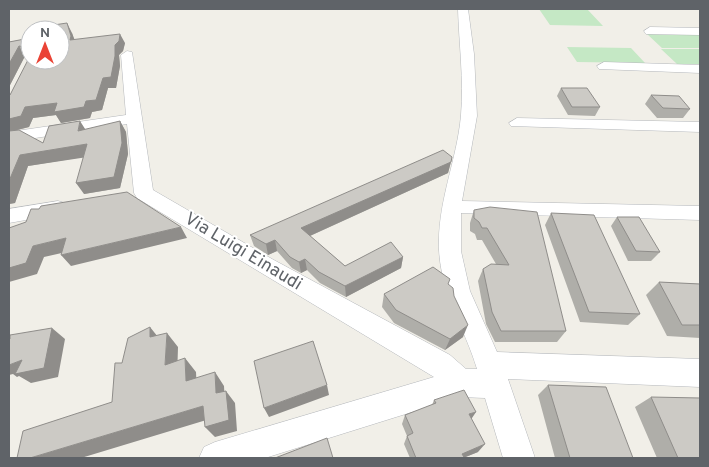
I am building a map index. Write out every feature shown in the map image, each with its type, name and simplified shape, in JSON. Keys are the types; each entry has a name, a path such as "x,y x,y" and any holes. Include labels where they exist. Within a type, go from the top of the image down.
{"street":[{"path":"463,9 468,54 470,116 451,208 450,251 458,291 493,375 519,458"},
{"path":"650,32 700,32"},
{"name":"Via Luigi Einaudi","path":"127,55 135,118 135,195 440,364 460,383"},
{"path":"604,66 700,68"},
{"path":"9,137 135,118"},
{"path":"517,123 700,127"},
{"path":"9,216 76,204"},
{"path":"466,207 700,213"},
{"path":"215,458 460,383 493,375 700,373"}],"green space":[{"path":"539,9 587,9 603,26 550,25"},
{"path":"647,34 700,35 700,48 662,48"},
{"path":"567,47 631,48 645,63 577,62"},
{"path":"661,49 700,49 700,64 677,64"}],"building":[{"path":"120,34 119,41 115,45 111,77 103,78 96,100 86,101 84,107 54,112 57,103 25,107 21,116 9,119 10,95 23,70 70,70 70,40"},
{"path":"20,40 20,46 9,64 9,42"},
{"path":"561,88 587,88 600,107 572,107"},
{"path":"651,95 679,96 690,109 663,108"},
{"path":"80,121 78,131 120,121 122,143 114,177 76,183 87,144 20,155 9,181 9,131 19,130 43,143 49,126"},
{"path":"443,150 452,157 451,162 301,228 345,266 391,242 403,257 345,286 319,272 305,259 299,262 290,257 275,240 266,244 250,235"},
{"path":"127,192 181,227 61,255 66,238 33,246 26,263 9,268 9,228 26,222 31,209"},
{"path":"490,207 537,212 566,331 501,331 492,312 483,269 491,264 509,265 487,228 482,228 474,218 474,210"},
{"path":"551,213 594,215 640,314 589,312"},
{"path":"617,217 639,217 660,252 636,251"},
{"path":"433,267 450,279 448,284 453,288 454,296 468,325 450,339 396,310 384,294"},
{"path":"659,282 700,284 700,325 682,325"},
{"path":"150,327 150,337 167,333 165,365 185,358 186,381 215,372 216,393 226,391 229,420 205,427 203,406 30,458 17,458 23,431 112,402 115,363 122,363 128,338"},
{"path":"52,328 44,368 15,374 22,360 9,365 10,335"},
{"path":"313,341 327,385 264,408 254,361"},
{"path":"548,385 606,387 633,458 570,458"},
{"path":"464,390 476,412 469,414 485,444 462,454 464,457 462,458 416,458 407,436 413,433 405,415 436,403 434,400"},
{"path":"651,397 700,398 700,458 678,458"},
{"path":"327,438 333,458 275,458"}]}
